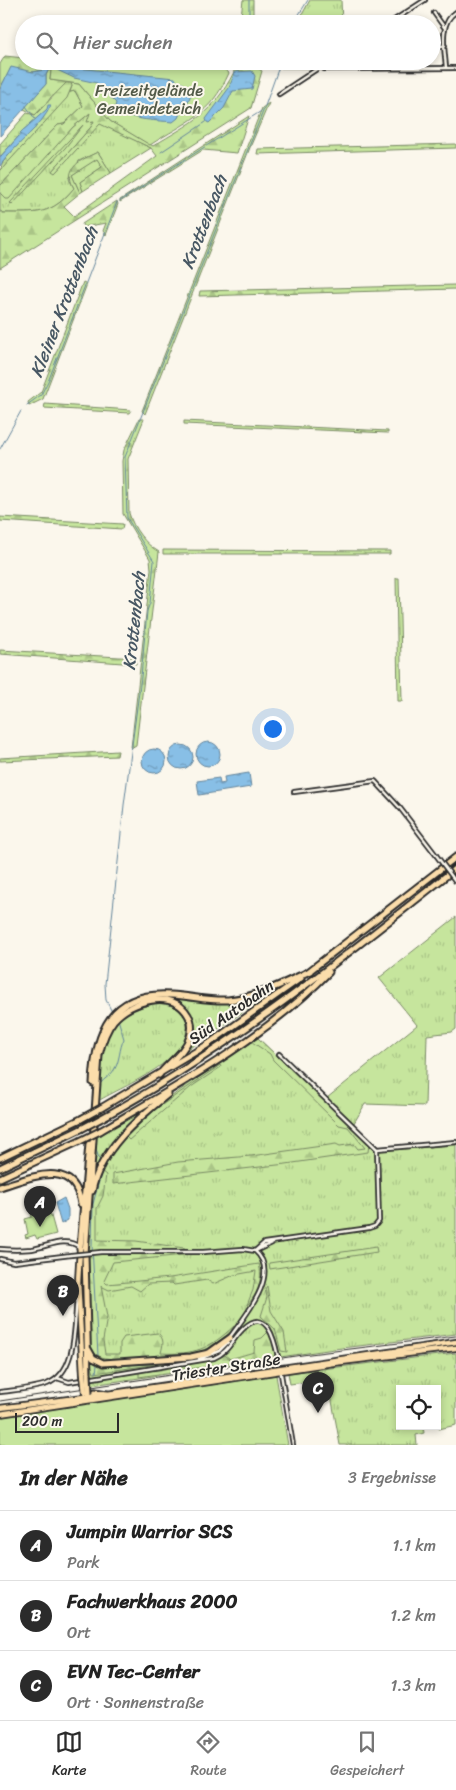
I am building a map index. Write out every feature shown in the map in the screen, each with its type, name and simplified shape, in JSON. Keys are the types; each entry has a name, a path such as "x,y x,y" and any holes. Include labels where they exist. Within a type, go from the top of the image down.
{"highway":[{"name":"Süd Autobahn","path":"0,1158 82,1119 207,1045 310,971 456,857"},
{"name":"Süd Autobahn","path":"0,1168 81,1129 140,1097 218,1048 337,964 456,868"},
{"path":"0,1178 100,1131 179,1085 272,1022 318,983 337,964"},
{"path":"80,1248 81,1219 90,1141 94,1055 99,1038 110,1022 118,1013 139,999 160,995 213,1000 240,998 268,991 310,971"},
{"path":"118,1013 140,1003 160,999 178,1004 189,1017 190,1035 186,1045 159,1075"},
{"path":"107,1394 87,1393 85,1254 98,1055 110,1022"},
{"path":"87,1214 92,1187 104,1160 136,1122 179,1085"},
{"path":"0,1188 42,1175 60,1175 68,1179 79,1194 81,1219"},
{"path":"86,1334 89,1352 93,1358 109,1363 191,1357 209,1353 230,1338"}],"main road":[{"path":"80,1248 78,1282 86,1374"},
{"name":"Triester Straße","path":"107,1394 456,1342"},
{"name":"Triester Straße","path":"0,1414 87,1393 456,1348"},
{"path":"0,1408 73,1398 87,1393"}],"street":[{"path":"402,15 425,0"},
{"path":"446,68 444,27 451,15 456,12"},
{"path":"441,23 444,27"},
{"path":"441,68 456,68"},
{"path":"279,94 315,70"},
{"path":"294,792 375,781 400,808 456,882"},
{"path":"254,1251 264,1243 370,1228 378,1224 377,1148 279,1054"},
{"path":"377,1148 456,1142"},
{"path":"0,1249 34,1249 65,1242 74,1243 80,1248"},
{"path":"2,1260 14,1262 101,1252 203,1252 242,1249 254,1251 259,1254 263,1266 262,1285 230,1338 219,1351 197,1360"},
{"path":"0,1392 43,1385 57,1378 69,1362 78,1282"},
{"path":"57,1378 69,1382 214,1358 223,1353 244,1327 255,1323 265,1324 270,1329 278,1357"},
{"path":"281,1374 293,1445"}],"green space":[{"path":"243,0 253,0 253,15 241,15"},
{"path":"310,0 341,0 342,15 302,15"},
{"path":"5,56 15,57 15,69 11,68 0,89 0,64"},
{"path":"22,70 44,70 33,72"},
{"path":"48,70 51,70 50,80 79,84 110,121 153,146 190,123 209,108 226,87 234,70 262,71 251,108 0,268 0,211 3,213 25,213 43,211 58,204 74,188 70,175 75,165 98,152 111,173 83,191 80,182 102,167 97,159 72,175 80,193 64,206 74,216 157,156 151,148 100,124 55,173 52,171 91,127 94,121 87,122 90,113 73,127 9,199 6,199 0,193 0,186 58,125 64,124 83,106 75,91 70,92 72,86 51,97 43,109 35,115 24,109 46,84 46,75"},
{"name":"Freizeitgelände Gemeindeteich","path":"51,70 225,70 229,73 214,99 205,108 186,123 150,145 110,121 79,84 50,80"},
{"path":"66,83 71,83 72,86 67,98 0,171 3,162 48,109 21,132 0,157 0,144 27,113 35,115"},
{"path":"75,91 83,106 64,124 58,125 0,186 0,171 70,92"},
{"path":"269,103 145,414 142,411 262,108"},
{"path":"91,112 88,121 94,121 91,127 52,171 56,172 100,123 151,148 111,173 98,152 79,161 69,179 74,188 58,204 43,211 3,213 0,211 0,193 6,199 73,127"},
{"path":"249,116 237,153 203,150 120,202 120,200"},
{"path":"83,125 65,148 12,205 10,203"},
{"path":"456,144 456,148 257,154 258,149"},
{"path":"97,158 102,167 80,182 83,191 80,193 72,175"},
{"path":"117,201 118,204 106,235 103,231 106,223 83,227 82,224"},
{"path":"83,282 87,284 43,399 29,406 28,402 41,392"},
{"path":"456,285 456,289 199,296 200,291"},
{"path":"45,404 131,410 129,413 44,408"},
{"path":"139,419 144,419 128,459 129,513 140,535 159,552 136,745 131,748 151,569 150,559 123,514 122,461 124,450"},
{"path":"184,421 388,431 388,433 184,424"},
{"path":"0,517 123,524 122,529 0,521"},
{"path":"163,550 390,551 390,554 163,554"},
{"path":"396,578 399,578 402,701 398,701"},
{"path":"0,650 136,658 136,664 0,654"},
{"path":"118,751 117,756 0,761 0,758"},
{"path":"456,917 456,985 453,988 456,992 456,1029 452,1032 427,1035 425,1106 365,1104 354,1123 327,1098 417,1025 379,978"},
{"path":"277,989 181,1054 188,1042 191,1027 190,1019 183,1007 175,1001 157,997 212,1002"},
{"path":"158,1003 177,1008 186,1018 185,1036 179,1049 154,1070 98,1101 103,1050 115,1025 125,1016 139,1008"},
{"path":"258,1038 376,1151 456,1145 456,1334 334,1349 92,1385 88,1347 89,1231 93,1193 107,1159 143,1119 166,1100"},
{"path":"258,1038 369,1144 368,1152 286,1164 113,1184 113,1174 178,1162 251,1156 336,1144 340,1146 354,1144 358,1149 365,1148 348,1127 339,1125 273,1060 270,1054 252,1042"},
{"path":"220,1065 221,1067 191,1087 129,1140 126,1137 156,1109"},
{"path":"152,1105 99,1164 92,1180 95,1137"},
{"path":"101,1171 106,1175 103,1196 97,1208 97,1240 136,1241 184,1248 184,1255 113,1262 104,1281 107,1284 170,1278 259,1264 260,1270 260,1281 257,1291 247,1305 253,1290 256,1271 234,1275 213,1284 207,1280 174,1285 172,1283 148,1284 140,1291 131,1286 109,1290 101,1286 107,1317 103,1340 105,1354 120,1354 120,1343 124,1337 158,1333 163,1340 161,1353 183,1353 209,1345 234,1326 225,1338 212,1347 181,1356 114,1359 99,1356 91,1349 89,1345 87,1304 87,1232 94,1189"},
{"path":"48,1205 56,1234 37,1239 35,1235 26,1238 25,1235 28,1234 25,1219 32,1217 30,1210"},
{"path":"376,1247 377,1252 270,1269 269,1263"},
{"path":"267,1286 271,1311 284,1332 287,1352 281,1351 275,1329 261,1316 267,1297 265,1289"},
{"path":"268,1332 273,1342 275,1356 139,1377 139,1372 215,1360 225,1355 230,1359 254,1352 255,1340 262,1338"},
{"path":"456,1353 456,1425 441,1429 441,1385 396,1385 396,1430 424,1430 424,1433 416,1435 417,1445 340,1445 328,1379 290,1384 288,1373"},
{"path":"89,1359 99,1365 158,1364 94,1373"},
{"path":"276,1375 288,1445 0,1445 0,1417"}],"water":[{"path":"11,67 15,68 15,70 33,72 48,70 46,75 46,84 0,136 0,89"},
{"path":"57,70 96,70 175,78 178,84 183,83 185,90 193,89 186,107 183,106 178,118 173,122 142,119 127,115 115,107 116,103 97,83 74,78"},
{"path":"252,71 255,76 252,89 233,91 224,108 209,123 207,122 206,119 229,88 235,72"},
{"path":"48,105 51,105 41,121 0,166 0,157 21,132 47,109"},
{"path":"208,742 213,743 219,749 219,759 213,765 208,766 203,765 197,759 196,754 197,749 203,743"},
{"path":"181,745 186,746 192,752 192,762 186,768 181,769 176,768 170,762 169,757 170,752 176,746"},
{"path":"154,749 159,750 165,756 165,766 159,772 154,773 149,772 143,766 142,761 143,756 149,750"},
{"path":"249,773 251,787 199,795 197,781 219,778 220,784 225,783 224,777"},
{"path":"64,1198 68,1209 68,1220 61,1224 55,1203"}],"waterway":[{"path":"249,0 249,15"},
{"name":"Krottenbach","path":"299,15 308,0"},
{"name":"Krottenbach","path":"112,1012 106,1000 105,984 124,805 154,561 127,518 125,457 278,70"},
{"path":"26,106 35,119"},
{"name":"Kleiner Krottenbach","path":"181,162 263,110"},
{"path":"161,152 206,122"},
{"name":"Kleiner Krottenbach","path":"120,201 181,162"},
{"name":"Kleiner Krottenbach","path":"27,405 41,395 49,379 117,202"},
{"name":"Kleiner Krottenbach","path":"0,449 21,411"},
{"name":"Krottenbach","path":"100,1084 116,1067 124,1039 118,1019"},
{"name":"Krottenbach","path":"96,1150 100,1161"},
{"name":"Krottenbach","path":"98,1355 92,1246 93,1204 102,1170"},
{"name":"Krottenbach","path":"96,1373 97,1365"}],"tunnel":[{"path":"278,1357 280,1367"}],"tram line":[{"path":"0,1401 302,1355 456,1336"}],"place":[{"name":"Jumpin Warrior SCS","path":"40,1227"},
{"name":"Fachwerkhaus 2000","path":"63,1316"},
{"name":"EVN Tec-Center","path":"318,1413"}]}
